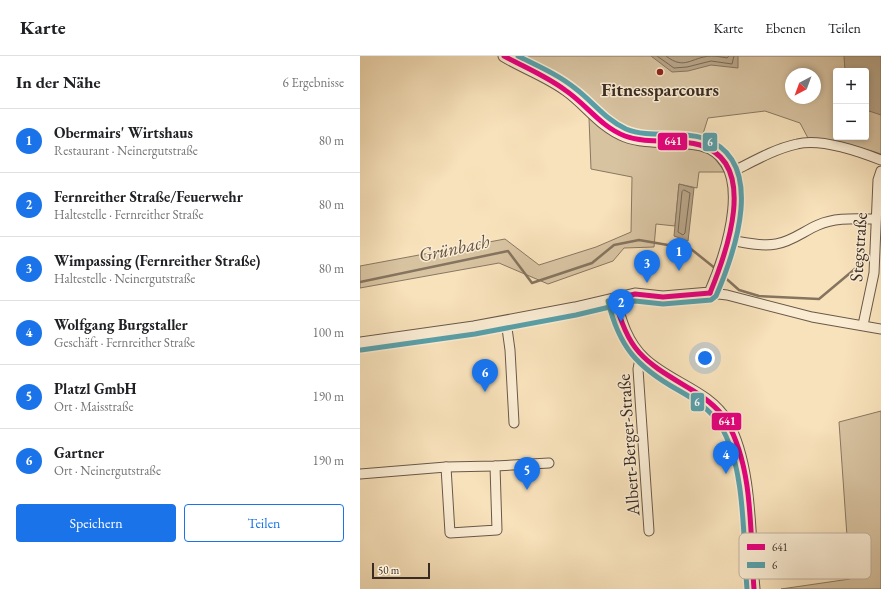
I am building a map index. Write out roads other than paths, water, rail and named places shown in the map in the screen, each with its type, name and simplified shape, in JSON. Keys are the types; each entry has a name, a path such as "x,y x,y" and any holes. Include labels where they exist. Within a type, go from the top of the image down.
{"street":[{"path":"504,56 566,90 611,129 626,136 644,140 702,145 720,156 728,164 732,172 733,216 729,240 717,277 710,292"},
{"path":"732,172 797,143 826,144 854,150 881,160"},
{"name":"Stegstraße","path":"863,325 875,265 878,180 881,170"},
{"path":"729,240 765,245 777,244 789,240 818,225 829,222 842,219 876,219"},
{"path":"360,343 506,321 635,294 664,297 710,292 812,317 881,329"},
{"path":"615,299 621,322 636,350 657,370 705,398 727,421 740,456 746,494 749,533"},
{"path":"506,321 510,350 514,422"},
{"name":"Albert-Berger-Straße","path":"644,358 639,364 638,369 650,531"},
{"path":"360,474 446,467 549,463"},
{"path":"446,467 450,533 497,530 495,466"},
{"path":"753,579 754,589"}],"water":[{"path":"651,56 738,56 738,68 711,65 688,71 672,72"},
{"path":"844,56 881,56 881,115 869,111 869,68 845,68"},
{"path":"679,184 694,188 688,241 674,236"}],"waterway":[{"name":"Grünbach","path":"360,282 508,251 532,283 592,263 614,245 639,240 691,249 716,269"},
{"name":"Grünbach","path":"721,274 739,290 759,296 819,299 868,258 873,259"}],"place":[{"name":"Fitnessparcours","path":"660,72"},
{"name":"Obermairs' Wirtshaus","path":"679,271"},
{"name":"Wimpassing (Fernreither Straße)","path":"647,283"},
{"name":"Fernreither Straße/Feuerwehr","path":"621,322"},
{"name":"Gartner","path":"485,392"},
{"name":"Wolfgang Burgstaller","path":"726,474"},
{"name":"Platzl GmbH","path":"527,490"}]}
